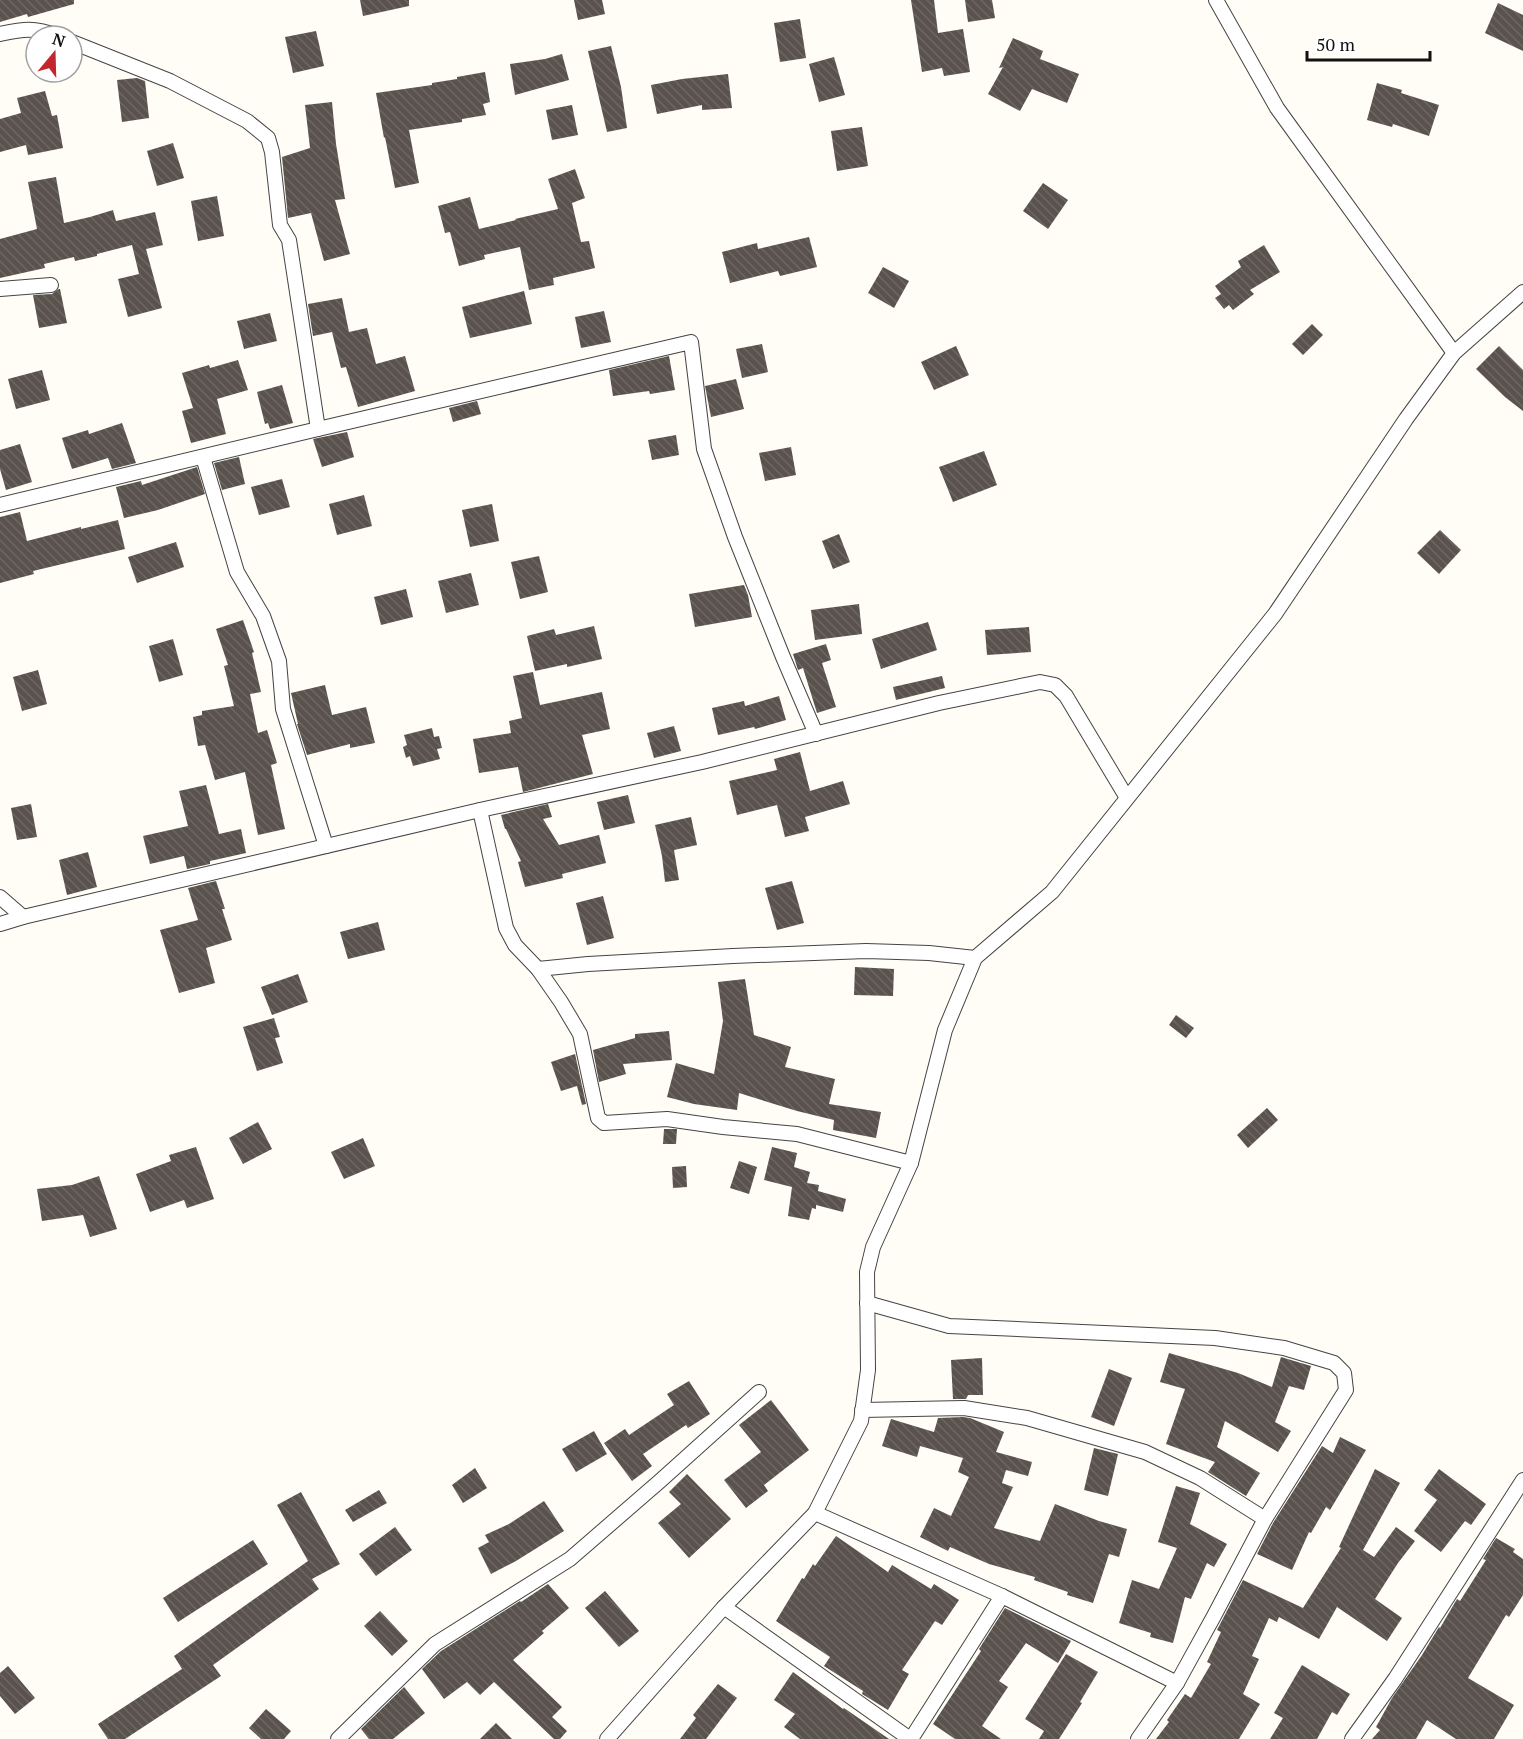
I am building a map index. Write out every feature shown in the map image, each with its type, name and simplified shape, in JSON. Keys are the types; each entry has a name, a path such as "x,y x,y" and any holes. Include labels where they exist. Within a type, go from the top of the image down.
{"street":[{"path":"1216,0 1277,108 1454,353"},
{"path":"0,34 24,29"},
{"path":"84,47 170,81 247,121 268,138 272,152 279,225 289,240 318,429"},
{"path":"0,289 51,285"},
{"path":"607,1739 724,1607 815,1513 861,1421 868,1370 867,1272 873,1247 911,1163 945,1030 975,958 1052,891 1275,614 1406,419 1454,353 1523,292"},
{"path":"0,505 692,342 704,449 744,559 816,734"},
{"path":"202,457 237,572 263,616 279,661 283,709 326,846"},
{"path":"0,924 480,810 702,762 939,703 1040,682 1054,685 1066,696 1127,798"},
{"path":"480,810 506,928 515,945 538,969 580,1034 598,1118 604,1123 667,1119 797,1134 911,1163"},
{"path":"0,897 23,917"},
{"path":"538,969 688,958 866,951 929,952 975,958"},
{"path":"867,1303 949,1326 1215,1338 1284,1348 1334,1363 1344,1373 1346,1390 1265,1519 1177,1683 1138,1739"},
{"path":"338,1739 435,1644 570,1559 759,1392"},
{"path":"862,1410 964,1408 1027,1418 1145,1452 1200,1478 1265,1519"},
{"path":"1352,1739 1395,1679 1523,1480"},
{"path":"815,1513 1002,1596 1177,1683"},
{"path":"724,1607 911,1739 1002,1596"}],"building":[{"path":"0,0 74,0 74,4 0,22"},
{"path":"360,0 409,0 409,6 363,16"},
{"path":"574,0 602,0 605,14 578,20"},
{"path":"911,0 934,0 938,33 963,29 970,72 944,76 942,68 922,72"},
{"path":"965,0 992,0 995,18 968,22"},
{"path":"1498,3 1523,15 1523,51 1485,33"},
{"path":"800,19 806,58 780,62 774,23"},
{"path":"316,31 324,66 293,73 285,37"},
{"path":"1013,38 1043,51 1040,59 1079,74 1067,103 1032,89 1020,111 988,94 1003,67 999,68"},
{"path":"611,46 621,87 627,128 607,132 588,51"},
{"path":"562,54 569,80 515,95 510,64"},
{"path":"834,57 845,95 819,102 809,64"},
{"path":"485,72 490,102 483,104 486,115 462,119 462,122 409,130 419,183 395,188 376,93 432,85 432,83"},
{"path":"728,74 732,108 702,110 702,105 657,114 651,85"},
{"path":"137,78 145,81 149,118 122,122 117,80"},
{"path":"1377,83 1439,105 1429,136 1393,124 1392,127 1367,120"},
{"path":"45,91 52,116 57,115 63,148 28,155 26,145 0,152 0,119 21,113 17,98"},
{"path":"332,102 345,199 335,200 350,254 324,261 311,213 288,218 282,157 310,148 305,105"},
{"path":"572,105 578,135 552,140 546,110"},
{"path":"862,127 868,166 837,171 831,131"},
{"path":"173,143 184,178 157,186 147,151"},
{"path":"575,169 585,198 572,203 581,242 589,241 595,268 553,278 554,285 529,290 520,247 484,255 485,259 459,266 450,232 445,233 438,206 470,197 479,229 558,209 548,179"},
{"path":"56,177 64,223 113,210 116,221 155,212 163,245 146,249 162,308 128,317 118,279 139,274 132,245 75,261 74,257 44,264 45,268 0,278 0,239 37,229 28,182"},
{"path":"1043,183 1068,200 1048,229 1023,211"},
{"path":"217,196 224,236 198,241 191,201"},
{"path":"809,237 817,267 780,276 778,271 730,283 722,252 757,243 758,249"},
{"path":"1264,245 1280,272 1250,290 1254,294 1233,310 1229,305 1224,309 1215,298 1221,294 1215,286 1241,267 1238,261"},
{"path":"883,267 909,281 894,308 868,293"},
{"path":"59,289 67,323 39,328 33,295 52,294"},
{"path":"524,291 532,324 470,338 462,307"},
{"path":"342,298 349,332 367,328 376,364 405,356 415,391 358,407 346,367 341,368 332,332 313,336 308,304"},
{"path":"604,311 611,342 581,348 575,317"},
{"path":"270,313 277,341 244,349 237,321"},
{"path":"1312,324 1323,335 1303,355 1292,344"},
{"path":"762,344 768,372 742,378 736,349"},
{"path":"956,346 969,375 934,390 921,362"},
{"path":"1499,346 1523,370 1523,411 1476,369"},
{"path":"669,356 675,390 613,396 609,370"},
{"path":"238,360 248,390 217,399 226,434 191,443 182,411 193,408 182,373"},
{"path":"42,370 50,400 16,409 8,379"},
{"path":"736,379 744,409 711,417 705,386"},
{"path":"282,385 293,423 270,429 268,423 265,424 257,392"},
{"path":"477,401 481,414 453,422 449,408"},
{"path":"122,423 136,463 112,469 108,458 72,469 62,438 88,430 89,434"},
{"path":"347,432 354,457 322,467 313,439"},
{"path":"676,435 679,455 652,460 648,440"},
{"path":"20,444 32,482 6,490 0,469 0,450"},
{"path":"791,447 796,475 765,481 759,453"},
{"path":"984,451 997,485 953,502 939,467"},
{"path":"239,457 245,484 222,490 214,463"},
{"path":"197,467 205,494 158,510 124,518 116,487 141,481 142,485"},
{"path":"282,479 290,507 259,515 251,487"},
{"path":"364,495 372,526 337,535 329,504"},
{"path":"492,504 499,541 470,547 462,510"},
{"path":"20,512 27,541 118,520 125,549 33,571 34,574 0,583 0,517"},
{"path":"1440,530 1461,550 1439,574 1417,553"},
{"path":"839,534 850,562 833,569 822,541"},
{"path":"176,542 184,567 137,583 128,557"},
{"path":"539,556 548,592 520,599 511,562"},
{"path":"471,573 479,605 446,613 438,581"},
{"path":"744,585 752,617 695,627 689,594"},
{"path":"406,589 413,617 381,625 374,597"},
{"path":"859,604 862,634 815,640 811,610"},
{"path":"243,620 254,652 252,653 261,692 250,694 258,733 267,730 277,763 271,765 285,829 258,835 245,772 215,780 205,745 198,746 193,717 202,715 202,711 234,706 224,666 228,665 216,629"},
{"path":"928,622 937,650 881,669 872,639"},
{"path":"594,626 602,659 535,671 527,636 554,629 556,635"},
{"path":"1029,627 1031,652 987,655 985,630"},
{"path":"173,639 183,675 159,682 149,646"},
{"path":"826,644 831,660 822,663 836,707 817,713 803,668 798,670 793,654"},
{"path":"38,670 47,704 22,711 13,677"},
{"path":"533,672 540,705 602,692 610,729 582,735 593,774 523,792 518,767 479,773 473,739 511,733 509,721 522,718 513,676"},
{"path":"942,676 945,688 896,700 893,687"},
{"path":"325,685 332,715 366,707 375,743 350,748 350,744 307,755 297,724 291,693"},
{"path":"779,696 786,720 755,729 754,727 718,735 712,708 744,701 745,706"},
{"path":"674,726 681,751 654,758 647,733"},
{"path":"432,728 434,737 439,736 442,748 437,749 440,759 413,766 410,756 406,758 403,747 407,745 404,735"},
{"path":"800,752 810,791 843,781 850,804 805,817 809,831 785,837 777,805 737,815 729,781 777,770 774,759"},
{"path":"206,785 219,834 241,829 246,853 187,869 184,856 150,864 143,836 188,826 179,791"},
{"path":"628,795 635,823 604,830 597,802"},
{"path":"31,804 37,837 17,840 11,808"},
{"path":"548,804 552,817 543,819 559,845 599,835 606,863 562,874 563,878 525,887 518,862 521,861 505,829 501,815"},
{"path":"691,817 697,845 674,850 679,880 665,882 655,825"},
{"path":"88,852 97,887 67,895 59,860"},
{"path":"216,881 232,940 206,948 215,983 179,993 160,930 198,920 188,888"},
{"path":"792,881 804,923 777,930 765,888"},
{"path":"603,896 614,938 587,945 576,903"},
{"path":"378,922 385,950 348,959 340,932"},
{"path":"855,967 894,969 893,996 854,995"},
{"path":"298,974 308,1002 272,1015 261,987"},
{"path":"745,979 754,1035 791,1047 785,1067 835,1079 829,1104 881,1112 876,1138 833,1130 834,1120 739,1093 737,1110 694,1104 667,1097 676,1063 714,1074 723,1021 718,982"},
{"path":"1176,1015 1194,1028 1186,1038 1169,1025"},
{"path":"274,1018 280,1037 275,1038 283,1063 257,1071 243,1027"},
{"path":"669,1031 672,1060 623,1064 626,1074 599,1082 593,1050 635,1038 635,1034"},
{"path":"575,1054 586,1104 582,1105 577,1086 561,1091 551,1062"},
{"path":"1267,1108 1278,1120 1248,1148 1237,1135"},
{"path":"258,1122 272,1149 243,1164 229,1138"},
{"path":"664,1129 677,1129 676,1144 663,1144"},
{"path":"363,1138 375,1166 344,1179 331,1152"},
{"path":"196,1147 214,1199 187,1208 184,1200 150,1212 136,1174 171,1161 169,1155"},
{"path":"772,1147 797,1153 794,1167 810,1172 807,1183 819,1185 818,1191 846,1199 843,1212 816,1205 816,1209 812,1208 809,1220 788,1216 792,1187 764,1180"},
{"path":"739,1161 757,1167 749,1194 730,1188"},
{"path":"686,1166 687,1187 673,1188 672,1167"},
{"path":"99,1176 117,1229 90,1237 83,1215 42,1221 37,1189 72,1185"},
{"path":"1169,1353 1238,1373 1272,1387 1281,1357 1311,1366 1304,1390 1289,1386 1275,1422 1291,1431 1278,1452 1225,1421 1217,1447 1260,1473 1246,1496 1208,1472 1215,1462 1166,1444 1185,1389 1160,1382"},
{"path":"982,1358 983,1395 968,1395 966,1399 953,1399 951,1360"},
{"path":"1109,1369 1132,1378 1114,1426 1091,1417"},
{"path":"689,1381 710,1414 688,1428 686,1425 643,1454 652,1466 632,1481 604,1443 625,1429 629,1435 674,1405 667,1394"},
{"path":"771,1400 809,1450 764,1485 768,1491 746,1508 724,1480 761,1452 739,1425"},
{"path":"963,1417 1004,1432 996,1452 1032,1462 1028,1476 1006,1470 1002,1483 1013,1487 994,1528 1040,1541 1055,1504 1127,1529 1119,1557 1109,1554 1093,1603 1067,1595 1068,1592 1034,1580 1035,1577 989,1564 950,1547 948,1551 920,1537 934,1508 951,1516 969,1477 958,1472 963,1458 920,1446 917,1457 882,1446 891,1419 934,1432 938,1418"},
{"path":"594,1431 607,1454 576,1472 562,1449"},
{"path":"1340,1437 1366,1450 1330,1510 1326,1507 1311,1533 1309,1532 1292,1570 1257,1554 1273,1523 1322,1446 1333,1453"},
{"path":"1094,1448 1118,1454 1108,1496 1084,1490"},
{"path":"475,1468 487,1488 463,1503 452,1485"},
{"path":"1375,1469 1400,1483 1363,1550 1374,1557 1396,1527 1415,1541 1375,1599 1402,1618 1387,1641 1337,1607 1319,1639 1279,1617 1277,1622 1269,1618 1252,1656 1259,1659 1243,1694 1260,1704 1239,1739 1156,1739 1185,1694 1191,1698 1211,1664 1207,1662 1221,1632 1217,1630 1243,1580 1303,1608 1341,1548 1339,1547"},
{"path":"1439,1469 1486,1504 1471,1525 1465,1521 1441,1552 1414,1531 1437,1500 1424,1490"},
{"path":"687,1474 731,1519 689,1558 658,1523 681,1504 669,1492"},
{"path":"1176,1486 1200,1493 1190,1524 1227,1544 1214,1567 1207,1563 1191,1599 1185,1597 1173,1643 1150,1637 1151,1633 1119,1623 1132,1580 1159,1589 1177,1548 1158,1542"},
{"path":"379,1490 387,1503 353,1522 345,1510"},
{"path":"301,1492 340,1564 312,1579 319,1589 213,1665 221,1676 125,1739 108,1739 98,1724 182,1669 174,1656 308,1561 277,1505"},
{"path":"544,1501 564,1531 491,1574 478,1548 489,1542 485,1535 509,1524"},
{"path":"395,1527 412,1550 376,1576 359,1554"},
{"path":"836,1536 888,1572 892,1565 931,1589 934,1584 959,1600 942,1625 935,1621 902,1670 909,1674 888,1710 824,1666 830,1657 776,1621 802,1578 804,1579 813,1564 815,1566"},
{"path":"1496,1538 1515,1549 1513,1552 1523,1559 1523,1595 1509,1617 1506,1615 1468,1678 1514,1705 1494,1739 1456,1739 1427,1720 1416,1739 1372,1739 1380,1730 1376,1727 1392,1698 1457,1599 1460,1601 1486,1560 1483,1559"},
{"path":"253,1540 268,1564 178,1622 163,1598"},
{"path":"548,1584 569,1608 513,1660 562,1707 552,1717 567,1731 560,1739 554,1739 494,1682 480,1695 467,1682 444,1699 422,1669 441,1651"},
{"path":"605,1591 639,1631 619,1647 585,1608"},
{"path":"1005,1608 1071,1641 1058,1663 1026,1643 999,1681 1008,1687 982,1726 1001,1739 955,1739 933,1724 981,1651 979,1649"},
{"path":"380,1611 408,1641 392,1656 364,1626"},
{"path":"1066,1654 1098,1672 1059,1739 1039,1739 1044,1731 1025,1719"},
{"path":"1302,1665 1350,1694 1337,1715 1332,1712 1317,1739 1270,1739 1283,1718 1274,1713"},
{"path":"8,1666 35,1698 15,1714 0,1696 0,1673"},
{"path":"793,1672 889,1739 800,1739 784,1727 795,1714 774,1700"},
{"path":"718,1684 737,1698 706,1739 680,1739 696,1718 693,1715"},
{"path":"404,1687 425,1713 393,1739 369,1739 361,1729"},
{"path":"266,1709 291,1731 284,1739 261,1739 249,1728"},
{"path":"496,1723 512,1739 480,1739"}]}
